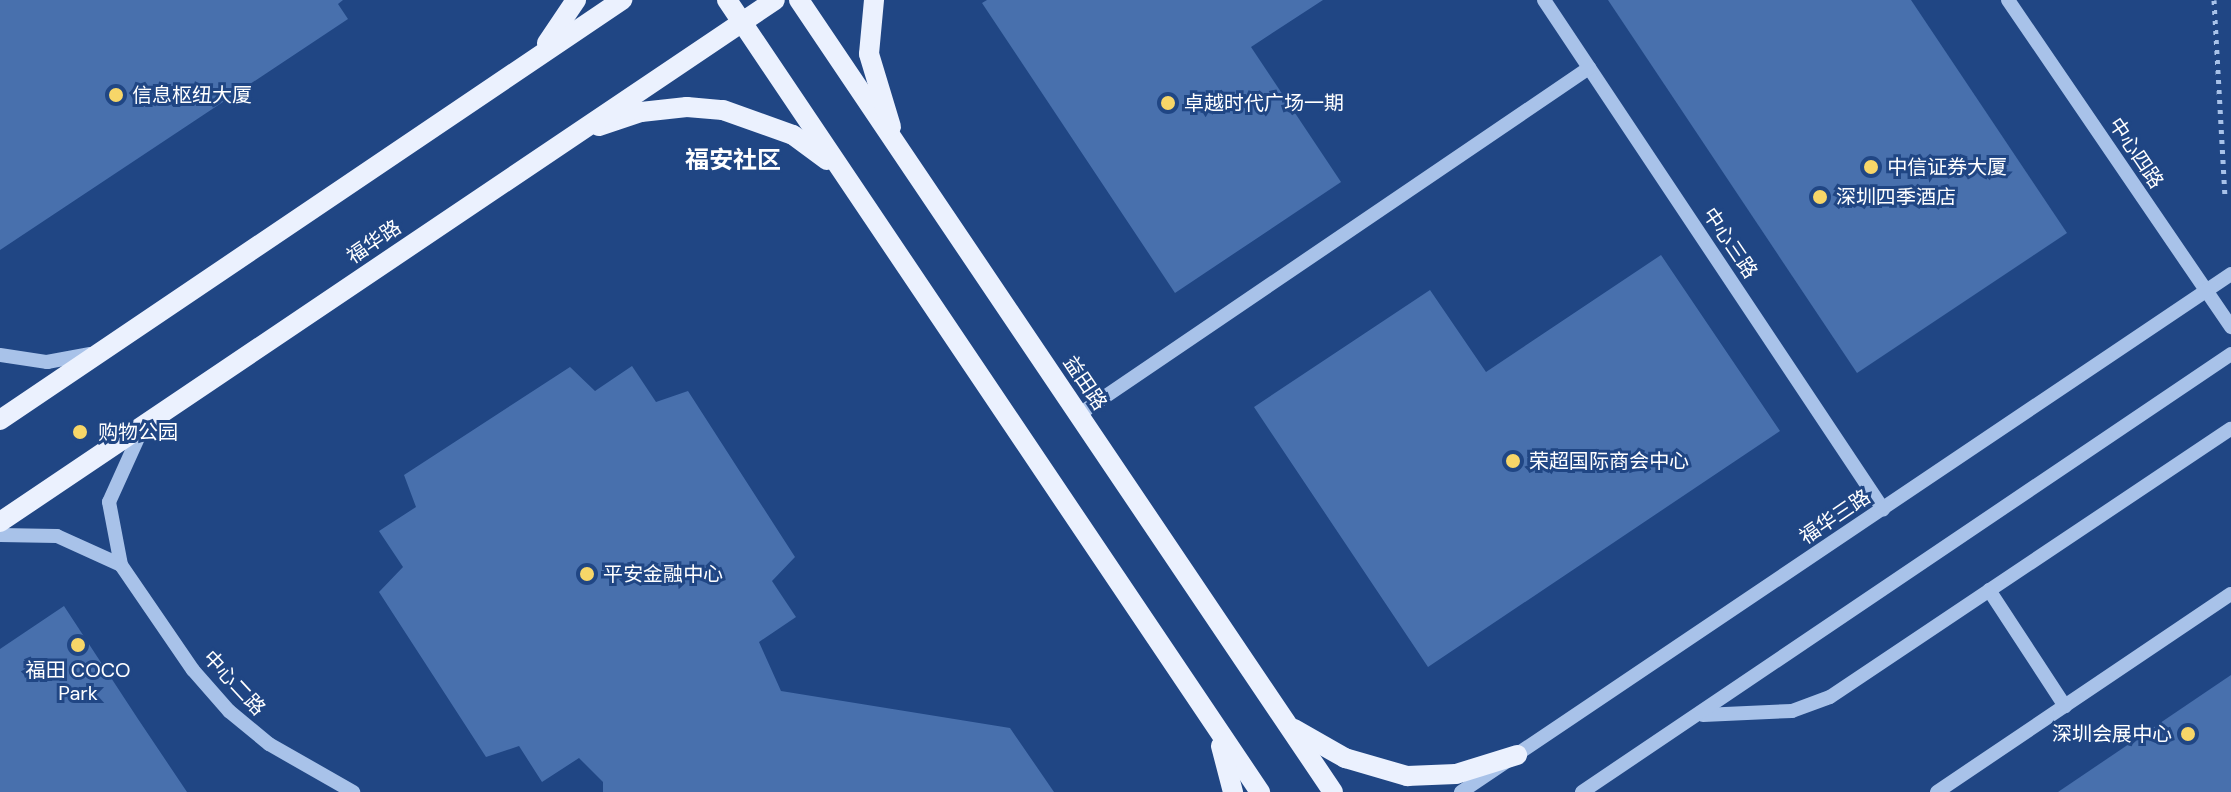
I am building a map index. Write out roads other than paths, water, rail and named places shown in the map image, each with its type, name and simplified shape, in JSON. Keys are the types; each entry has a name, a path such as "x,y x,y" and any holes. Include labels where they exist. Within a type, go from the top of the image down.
{"main road":[{"path":"532,61 576,0"},
{"path":"0,420 622,0"},
{"path":"727,0 1260,792"},
{"name":"福华路","path":"0,522 775,0"},
{"name":"益田路","path":"799,0 1333,792"},
{"path":"874,0 869,54 897,146"},
{"path":"559,145 641,112 687,107 723,110 793,135 847,179"},
{"path":"1288,725 1345,758 1407,776 1456,774 1517,755"},
{"path":"1215,726 1233,792"}],"street":[{"name":"中心三路","path":"1544,0 1883,509"},
{"name":"中心四路","path":"2008,0 2231,327"},
{"path":"1078,415 1589,68"},
{"name":"福华三路","path":"1461,792 2231,274"},
{"path":"0,355 47,362 105,349"},
{"path":"1582,792 2231,354"},
{"name":"中心二路","path":"143,428 109,502 121,565 193,670 229,711 269,744 353,792"},
{"path":"1684,723 1716,712 1792,711 1816,704 2231,429"},
{"path":"0,535 57,536 121,565"},
{"path":"1989,590 2065,706"},
{"path":"1937,792 2231,594"}],"place":[{"name":"信息枢纽大厦","path":"116,95"},
{"name":"卓越时代广场一期","path":"1168,103"},
{"name":"中信证券大厦","path":"1871,167"},
{"name":"深圳四季酒店","path":"1820,197"},
{"name":"购物公园","path":"80,432"},
{"name":"荣超国际商会中心","path":"1513,461"},
{"name":"平安金融中心","path":"587,574"},
{"name":"福田 COCO Park","path":"78,645"},
{"name":"深圳会展中心","path":"2188,734"}],"district":[{"name":"福安社区","path":"733,160"}]}
